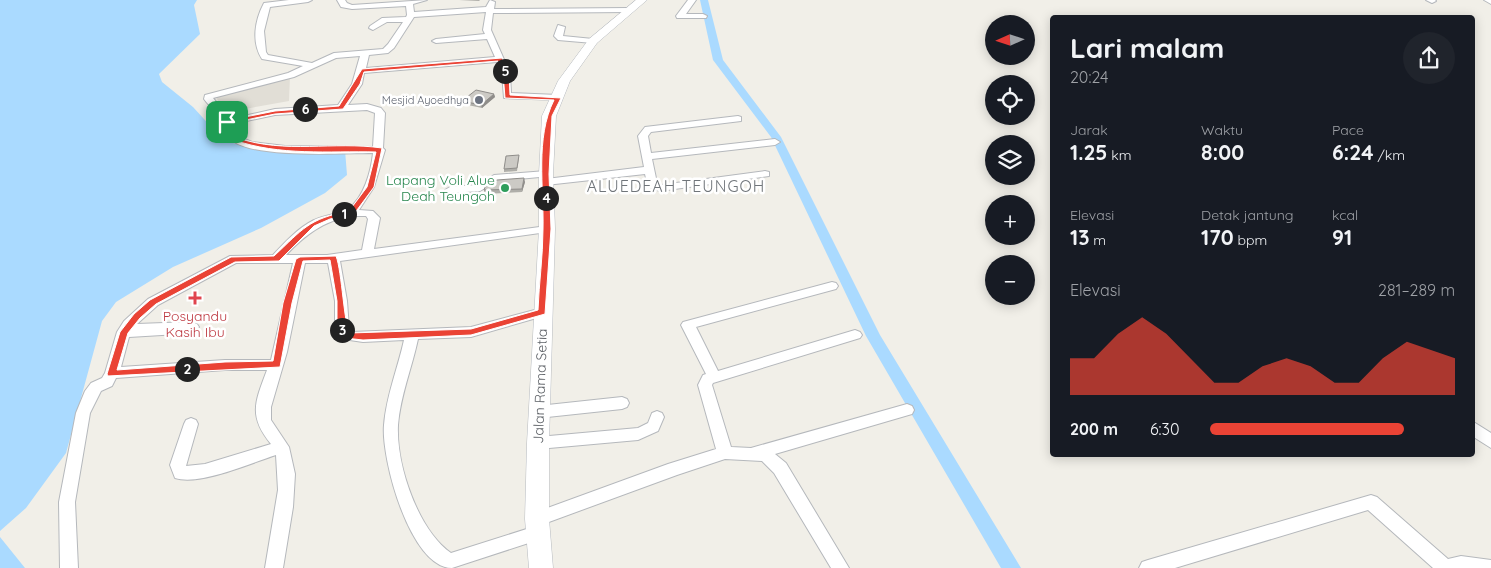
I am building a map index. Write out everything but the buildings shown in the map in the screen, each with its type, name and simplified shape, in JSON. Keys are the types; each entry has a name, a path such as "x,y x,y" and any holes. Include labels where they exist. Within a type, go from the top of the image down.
{"street":[{"path":"308,0 273,1 266,6 260,29 262,55 312,65"},
{"path":"341,0 344,5 349,7 387,2 409,3 423,0"},
{"path":"692,0 680,16 703,16"},
{"path":"380,150 284,149 253,145 236,139 222,112 208,100 209,95 291,75 334,56 365,54 388,49 410,17 409,3"},
{"path":"373,28 388,20 450,8 636,5"},
{"name":"Jalan Rama Setia","path":"541,568 538,526 538,412 547,229 546,178 549,116 564,81 593,41 636,5"},
{"path":"490,7 486,25 506,73 507,96 558,98"},
{"path":"561,27 558,36 561,38 593,41"},
{"path":"436,41 489,36"},
{"path":"340,108 357,84 365,54"},
{"path":"362,71 500,60"},
{"path":"227,122 275,112 367,107 378,110 380,150 370,187 351,213"},
{"path":"738,118 648,129 643,136 652,185 656,188 765,174"},
{"path":"646,156 775,142"},
{"path":"450,190 480,188 494,178 546,178 648,170"},
{"path":"276,259 311,225 328,217 351,213 369,213 374,218 367,254"},
{"path":"69,568 68,502 79,432 90,395 96,387 107,382 112,374 124,332 137,316 158,299 209,274 234,259 333,258 547,229"},
{"path":"333,258 341,301 341,326 344,333 354,337 471,332 542,312"},
{"path":"274,568 286,491 281,447 270,434 262,413 276,364 288,303 300,259"},
{"path":"714,378 688,325 832,286"},
{"path":"412,334 391,425 390,442 400,478 420,531 447,564 674,469 725,453 766,455 776,461 840,568"},
{"path":"725,453 705,385 708,379 855,335"},
{"path":"112,374 225,365 276,364"},
{"path":"538,412 622,403"},
{"path":"750,454 907,410"},
{"path":"538,443 638,434 650,430 656,424 657,417"},
{"path":"191,424 178,465 180,473 205,471 281,447"},
{"path":"1475,429 1491,442"},
{"path":"1148,568 1371,502 1443,568 1470,564 1491,568"}],"shaded area":[{"path":"290,76 289,101 223,113 215,94"}],"water":[{"path":"0,0 197,0 194,5 200,34 159,74 162,82 193,107 225,142 286,150 345,150 347,175 325,193 261,228 173,267 116,302 102,321 66,453 26,508 0,531"},
{"path":"0,537 25,568 0,568"}],"waterway":[{"path":"704,0 718,60 776,137 873,336 1011,568"}],"place":[{"name":"Mesjid Ayoedhya","path":"479,100"},
{"name":"Lapang Voli Alue Deah Teungoh","path":"505,188"},
{"name":"Posyandu Kasih Ibu","path":"195,298"}],"district":[{"name":"ALUEDEAH TEUNGOH","path":"676,186"}],"route":[{"path":"500,60 506,73 505,89 507,96 558,98 549,116 546,174 547,229 542,312 471,332 348,336 344,333 341,326 341,301 333,258 300,259 293,279 280,352 276,364 225,365 112,374 124,332 137,316 153,302 209,274 234,259 276,259 311,225 338,214 351,213 370,187 378,164 380,150 284,149 253,145 236,139 231,133 227,122 275,112 340,108 351,95 362,71 500,60"}]}
